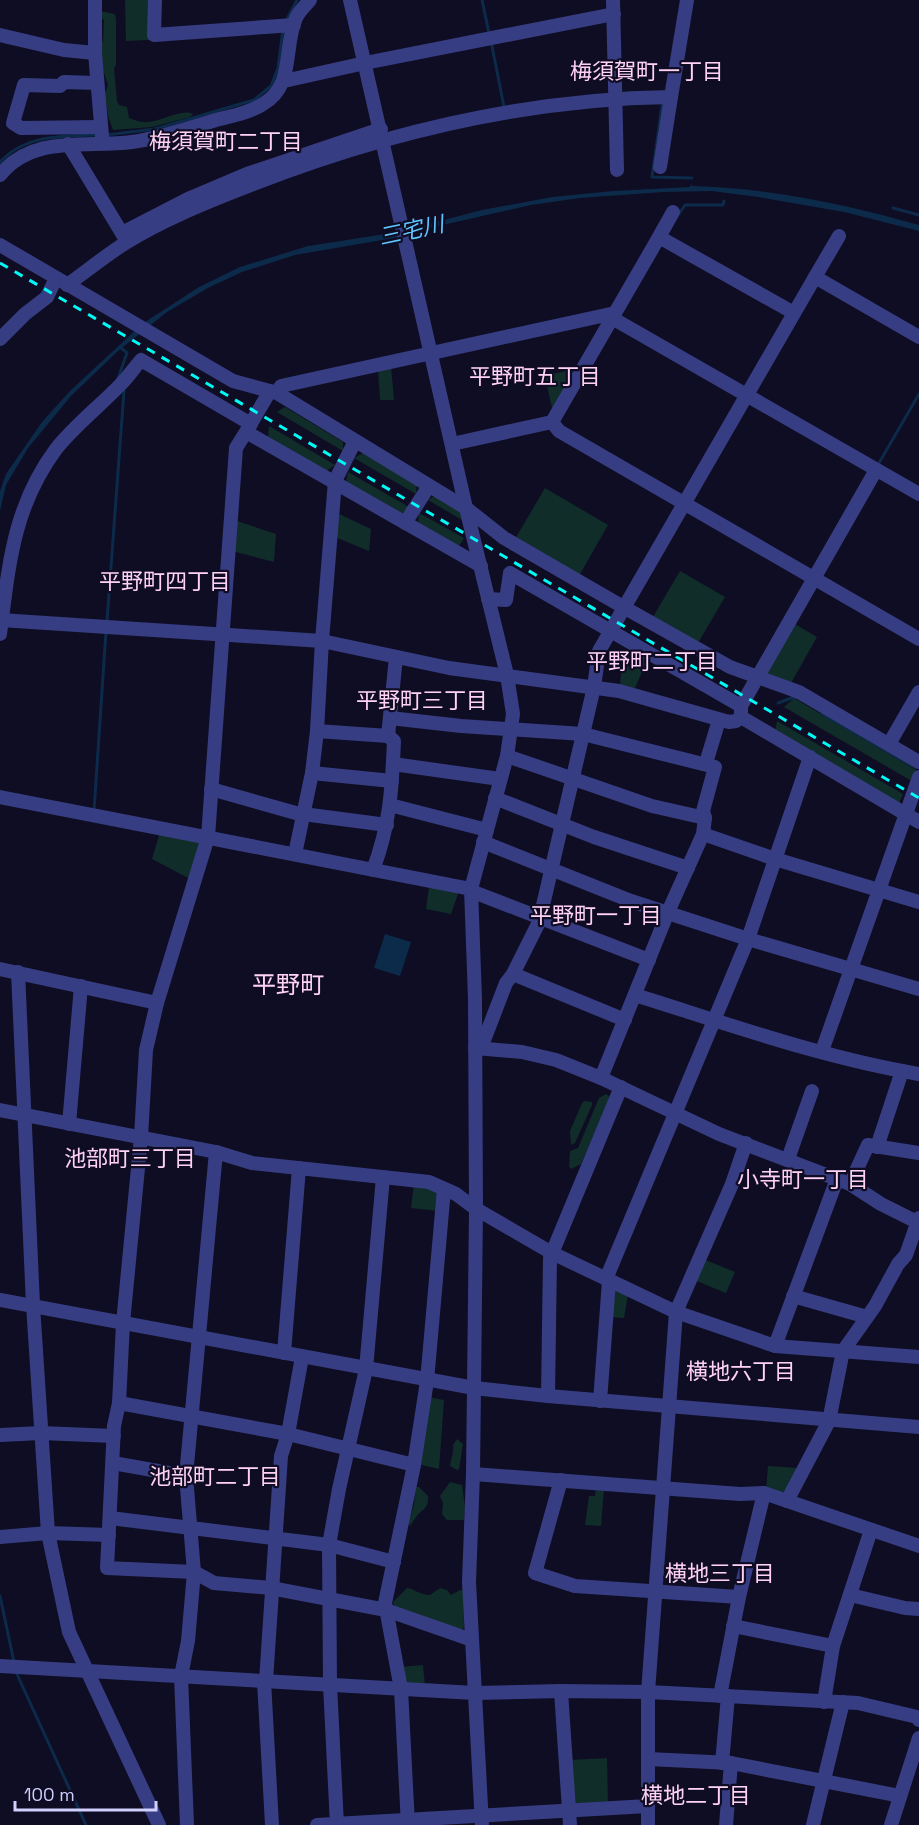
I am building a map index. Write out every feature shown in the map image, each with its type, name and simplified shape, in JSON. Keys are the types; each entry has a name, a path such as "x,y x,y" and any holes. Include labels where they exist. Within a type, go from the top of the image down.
{"street":[{"path":"95,0 95,53 102,136"},
{"path":"155,0 154,35 287,25"},
{"path":"97,82 64,82 60,86 24,85 14,123 21,128 102,136 131,142 156,138 264,104 273,97 284,81 287,25 310,0"},
{"path":"350,0 512,700 512,729 507,756 471,890 478,1048 473,1474 468,1582 481,1821"},
{"path":"660,166 687,0"},
{"path":"284,81 614,7 617,170"},
{"path":"0,35 64,50 95,53"},
{"path":"0,339 24,314 47,297 62,281 124,237 188,200 247,174 381,135 495,115 615,98 671,97"},
{"path":"0,175 15,161 31,152 102,136"},
{"path":"68,144 124,237"},
{"path":"452,444 552,422 674,212"},
{"path":"478,1048 506,983 513,974 541,918 594,687 599,651 839,236"},
{"path":"659,237 794,314"},
{"path":"0,245 233,381 273,392 466,508 504,538 625,608 730,667 799,693 919,762"},
{"path":"815,277 919,337"},
{"path":"472,1640 386,1610 272,1588 214,1583 194,1572 107,1568 114,1436 119,1403 123,1323 147,1050 157,1003 208,837 236,448 273,392 281,387 614,316 919,494"},
{"path":"481,566 335,482 141,360 122,383 57,449 26,500 17,524 0,625 222,634 322,641 449,668 619,691 719,720 736,721 758,676 876,470"},
{"path":"552,422 559,431 919,639"},
{"path":"295,854 312,773 317,731 335,482 355,441"},
{"path":"405,523 429,486"},
{"path":"488,599 506,600 510,573 611,630 810,757 919,822"},
{"path":"388,736 396,657"},
{"path":"889,744 919,692"},
{"path":"390,718 583,734 715,767 703,811 705,818 703,834 668,912 601,1078"},
{"path":"706,763 719,720"},
{"path":"317,731 388,736 394,741 387,825 384,842 373,870"},
{"path":"507,756 652,806 705,818"},
{"path":"600,1401 607,1280 748,939 810,757"},
{"path":"393,764 500,778"},
{"path":"312,773 392,782"},
{"path":"822,1051 919,777"},
{"path":"211,789 303,815 387,825"},
{"path":"0,797 471,890 649,960"},
{"path":"495,798 688,868"},
{"path":"390,805 485,836 552,869 632,902 919,989"},
{"path":"703,834 775,859 919,902"},
{"path":"0,969 157,1003"},
{"path":"18,972 33,1305 48,1533 69,1632 159,1825"},
{"path":"513,974 625,1020"},
{"path":"69,1124 81,986"},
{"path":"635,995 822,1051 919,1074"},
{"path":"478,1048 502,1049 543,1056 601,1078 719,1134 843,1181 918,1224 906,1255 843,1351 829,1421 787,1501"},
{"path":"878,1147 902,1071"},
{"path":"548,1396 550,1258 621,1087"},
{"path":"788,1159 812,1091"},
{"path":"0,1110 216,1152 252,1163 429,1182 456,1194 476,1209 552,1253 676,1312 775,1346 919,1357"},
{"path":"648,1825 648,1692 676,1312 732,1184 746,1143"},
{"path":"775,1346 793,1296 843,1181 868,1145 919,1154"},
{"path":"187,1825 181,1676 188,1641 194,1572 186,1476 216,1152"},
{"path":"284,1353 299,1168"},
{"path":"337,1825 330,1685 329,1545 366,1369 383,1178"},
{"path":"408,1823 401,1689 385,1603 414,1465 427,1381 444,1189"},
{"path":"0,1294 33,1305"},
{"path":"793,1296 867,1317"},
{"path":"0,1300 474,1388 600,1401 919,1427"},
{"path":"272,1825 265,1681 281,1456 288,1434 302,1357"},
{"path":"119,1403 288,1434 414,1465"},
{"path":"0,1435 41,1433 114,1436"},
{"path":"113,1463 186,1476"},
{"path":"473,1474 740,1494 764,1493 919,1546"},
{"path":"561,1480 535,1573 575,1586 739,1597"},
{"path":"726,1825 724,1696 739,1597 764,1493"},
{"path":"110,1518 329,1545 394,1562"},
{"path":"824,1702 833,1646 870,1530"},
{"path":"0,1537 48,1533 109,1535"},
{"path":"849,1595 904,1608 919,1609"},
{"path":"734,1626 833,1646"},
{"path":"0,1666 475,1693 561,1690 648,1692 843,1702 918,1715"},
{"path":"561,1690 569,1818"},
{"path":"813,1825 843,1702"},
{"path":"891,1825 919,1738"},
{"path":"648,1760 726,1763 900,1796"},
{"path":"317,1825 569,1818 648,1806"}],"green space":[{"path":"125,0 149,0 149,40 126,41"},
{"path":"100,11 115,14 116,65 114,68 117,101 119,105 127,107 129,118 145,122 183,113 193,114 190,117 152,127 113,130 108,116 105,94 108,85 102,66 101,46 104,20 100,17"},
{"path":"391,366 394,400 380,400 378,369"},
{"path":"578,368 553,413 545,376"},
{"path":"285,407 343,442 343,451 277,412"},
{"path":"269,426 335,465 326,471 268,438"},
{"path":"363,453 417,485 416,494 354,458"},
{"path":"348,472 409,507 400,515 346,482"},
{"path":"545,488 608,525 579,576 515,539"},
{"path":"436,495 460,509 462,520 428,500"},
{"path":"337,513 371,529 369,551 335,537"},
{"path":"419,513 464,538 458,548 418,525"},
{"path":"234,520 276,534 274,562 232,551"},
{"path":"680,571 725,597 698,643 653,617"},
{"path":"793,623 817,637 791,683 768,675 767,668"},
{"path":"631,646 648,657 634,691 620,687 621,673"},
{"path":"794,698 916,770 910,780 784,707"},
{"path":"777,721 903,794 899,803 775,731"},
{"path":"160,832 200,839 190,879 152,859"},
{"path":"429,887 459,891 451,914 426,909"},
{"path":"606,1094 609,1096 608,1103 581,1164 571,1169 569,1167 570,1151 578,1148 599,1098"},
{"path":"585,1101 592,1102 592,1105 575,1143 571,1145 570,1131"},
{"path":"414,1183 438,1189 439,1211 411,1208"},
{"path":"703,1259 735,1272 726,1293 694,1280"},
{"path":"614,1287 628,1295 624,1318 609,1317"},
{"path":"428,1397 444,1400 439,1469 417,1464"},
{"path":"457,1439 463,1444 457,1470 450,1466 453,1445"},
{"path":"768,1466 798,1468 786,1496 766,1490"},
{"path":"450,1482 462,1485 464,1520 447,1520 442,1514 443,1503 440,1496"},
{"path":"416,1487 428,1496 428,1500 410,1526 408,1523 414,1505"},
{"path":"596,1487 604,1488 601,1526 585,1525 589,1496 595,1496"},
{"path":"407,1588 430,1595 440,1588 447,1590 451,1595 463,1590 463,1630 395,1609 393,1602"},
{"path":"423,1665 425,1686 406,1684 400,1667"},
{"path":"607,1758 608,1806 574,1808 569,1760"}],"water":[{"name":"三宅川","path":"691,184 692,186 750,190 807,198 919,225 919,231 844,212 758,197 712,191 664,192 580,198 531,205 425,229 400,237 295,255 242,272 208,288 167,312 118,351 71,396 28,448 6,485 0,511 0,491 6,474 42,422 70,391 142,324 199,287 240,267 308,246 398,232 482,210 552,197 690,187"},
{"path":"385,934 411,942 400,976 374,968"}],"waterway":[{"path":"285,23 297,0"},
{"path":"482,0 489,33"},
{"path":"106,135 155,129 254,100 271,86 278,68 283,29"},
{"path":"491,41 504,107"},
{"path":"662,105 652,177 692,178"},
{"path":"0,162 10,153 34,141 46,138 99,135"},
{"path":"679,214 685,205 723,205 724,201"},
{"path":"893,208 919,215"},
{"path":"117,381 127,353 120,347"},
{"path":"107,621 124,391"},
{"path":"879,463 919,394"},
{"path":"94,811 106,631"},
{"path":"778,703 796,698"},
{"path":"822,714 916,768"},
{"path":"0,1596 14,1662"},
{"path":"16,1672 86,1825"}],"railway":[{"path":"0,263 919,798"}],"district":[{"name":"梅須賀町一丁目","path":"647,71"},
{"name":"梅須賀町二丁目","path":"226,141"},
{"name":"平野町五丁目","path":"535,376"},
{"name":"平野町四丁目","path":"165,581"},
{"name":"平野町二丁目","path":"652,661"},
{"name":"平野町三丁目","path":"422,700"},
{"name":"平野町一丁目","path":"596,915"},
{"name":"平野町","path":"288,984"},
{"name":"池部町三丁目","path":"130,1158"},
{"name":"小寺町一丁目","path":"803,1179"},
{"name":"横地六丁目","path":"741,1371"},
{"name":"池部町二丁目","path":"215,1476"},
{"name":"横地三丁目","path":"720,1573"},
{"name":"横地二丁目","path":"696,1795"}]}
